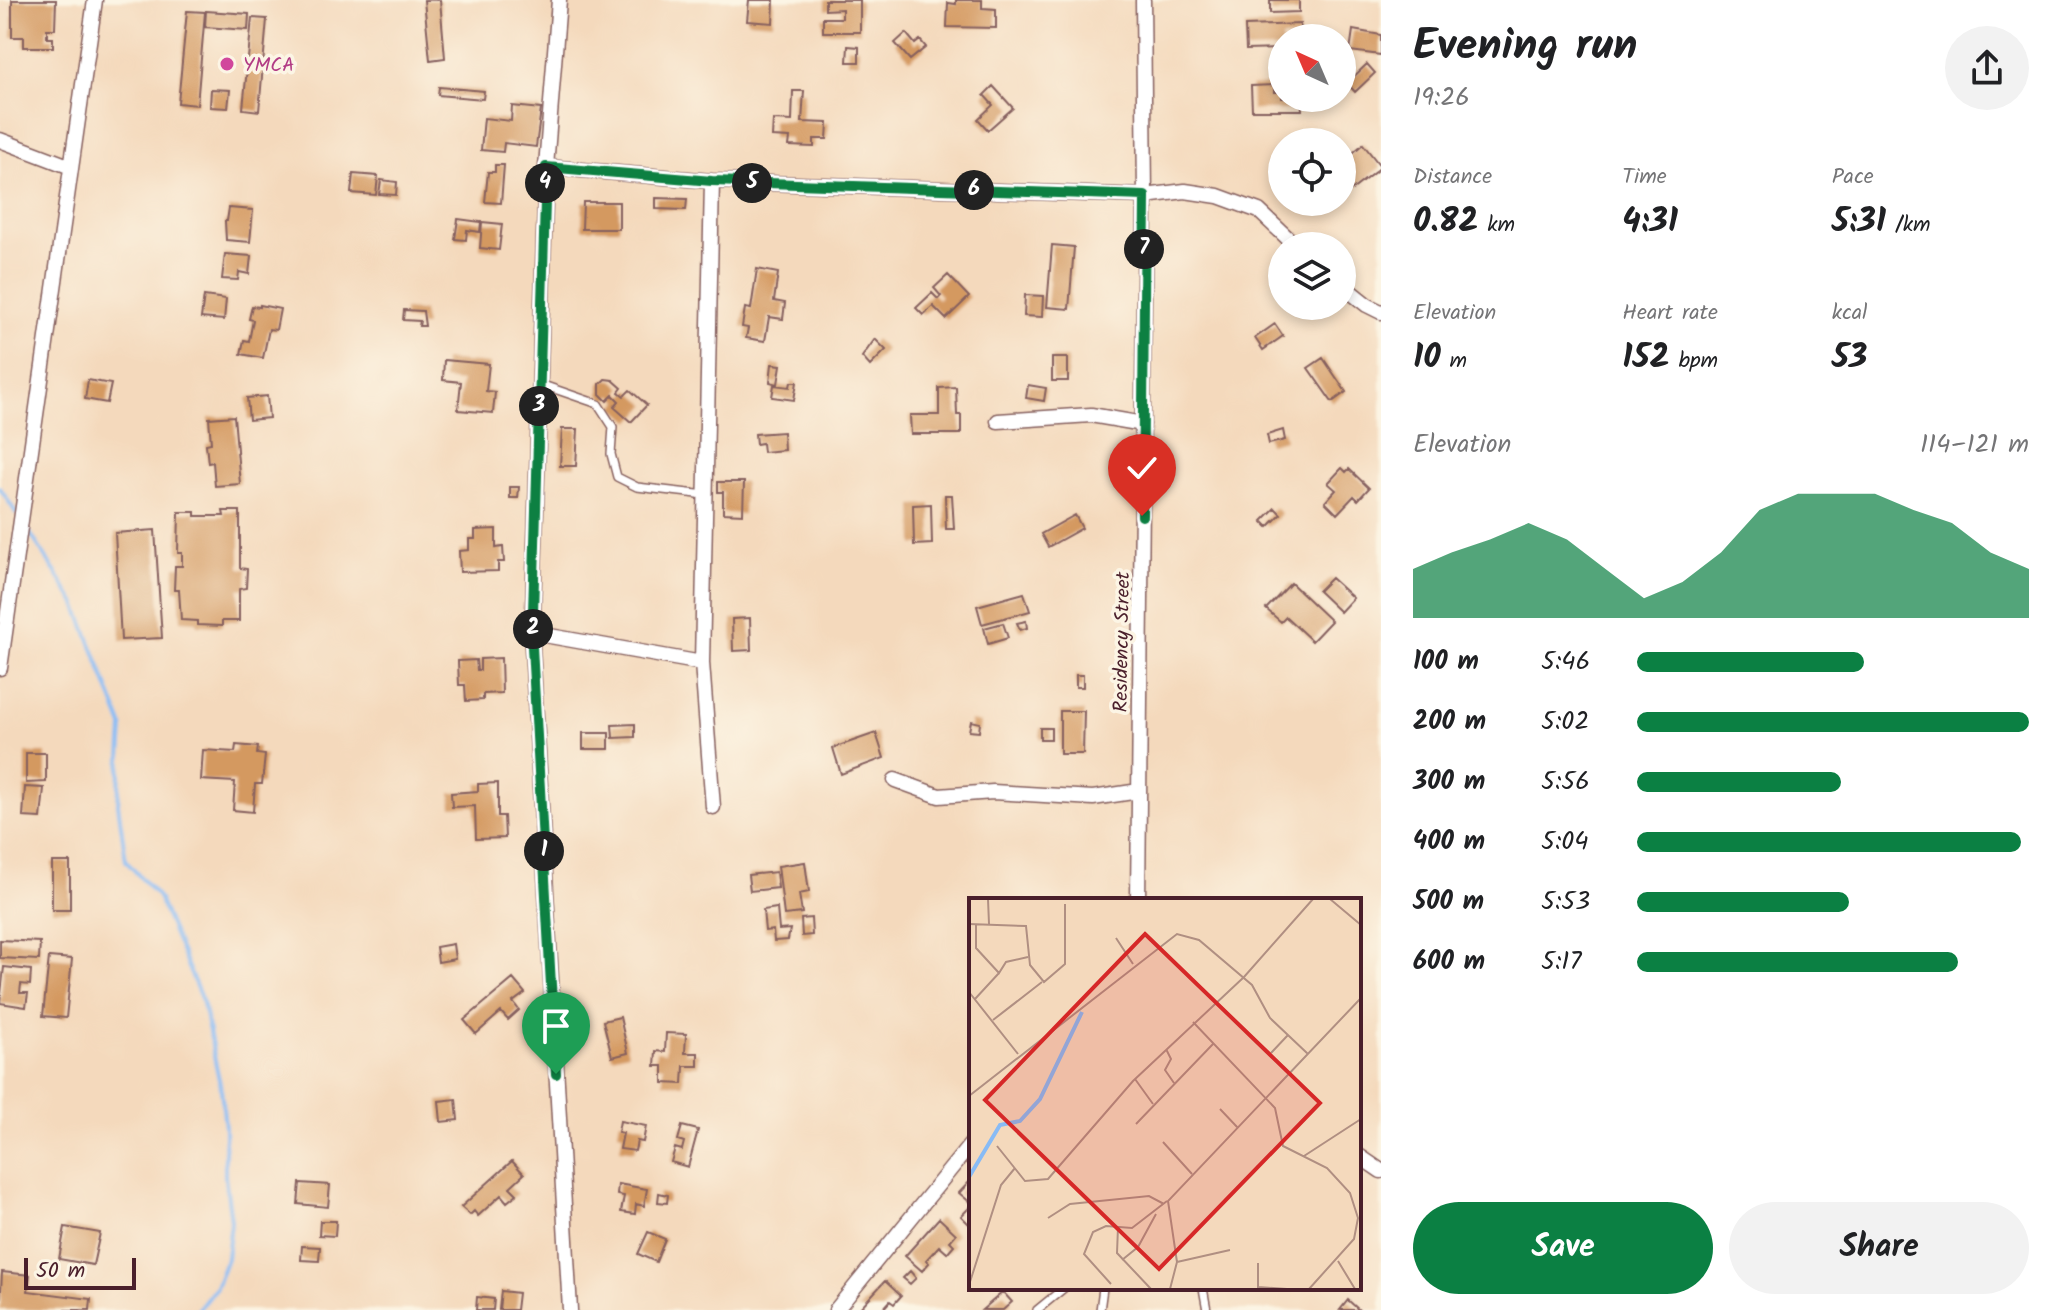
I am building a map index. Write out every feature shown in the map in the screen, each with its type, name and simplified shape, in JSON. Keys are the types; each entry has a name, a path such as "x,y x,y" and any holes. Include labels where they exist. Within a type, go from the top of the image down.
{"street":[{"path":"0,668 95,0"},
{"path":"559,0 546,167 533,633 570,1310"},
{"name":"Residency Street","path":"1138,898 1145,196 1143,0"},
{"path":"0,140 71,167"},
{"path":"546,167 712,181 1145,196 1185,191 1218,196 1259,211 1281,232"},
{"path":"712,181 702,663 713,807"},
{"path":"1356,296 1381,312"},
{"path":"998,421 1091,415 1143,424"},
{"path":"533,633 702,663"},
{"path":"895,780 939,796 993,792 1093,798 1139,791"},
{"path":"836,1310 969,1146"},
{"path":"1361,1157 1381,1171"}],"lane":[{"path":"540,384 598,404 613,427 611,454 617,477 637,487 706,495"},
{"path":"1037,1310 1047,1307 1062,1290"},
{"path":"1100,1310 1103,1290"},
{"path":"1203,1290 1207,1310"}],"building":[{"path":"12,0 56,0 55,29 47,29 47,38 53,38 53,47 24,47 24,37 12,37"},
{"path":"424,0 440,0 445,58 430,60"},
{"path":"749,0 774,0 773,23 747,21"},
{"path":"825,0 860,0 860,32 823,32 823,18 842,18 842,9 825,10"},
{"path":"956,0 982,0 982,8 996,9 996,28 947,27 948,3 956,4"},
{"path":"1270,0 1299,0 1299,12 1270,13"},
{"path":"187,11 205,12 197,105 178,103"},
{"path":"206,11 249,14 248,30 205,27"},
{"path":"252,18 267,19 259,111 243,109"},
{"path":"1268,25 1268,49 1246,50 1245,26"},
{"path":"1356,31 1381,35 1381,55 1356,52"},
{"path":"906,33 915,44 920,40 926,47 910,60 895,43"},
{"path":"848,46 859,47 859,62 847,62"},
{"path":"1367,64 1375,73 1356,91 1356,74"},
{"path":"1268,85 1268,110 1252,110 1251,86"},
{"path":"993,86 1013,108 988,130 978,119 993,105 984,95"},
{"path":"439,87 484,91 483,99 438,95"},
{"path":"211,89 230,90 228,108 210,107"},
{"path":"793,91 804,91 802,122 828,123 827,139 814,139 814,147 789,146 790,138 772,137 773,120 792,121"},
{"path":"512,106 541,109 536,147 504,143 503,152 481,150 484,118 511,121"},
{"path":"1363,144 1381,167 1356,187 1356,150"},
{"path":"495,165 504,165 501,203 485,202 488,172 495,172"},
{"path":"353,174 378,176 376,195 351,193"},
{"path":"381,180 397,182 396,195 379,194"},
{"path":"656,198 687,199 686,210 656,209"},
{"path":"583,202 619,202 619,229 582,229"},
{"path":"229,208 253,210 250,242 226,240 225,221"},
{"path":"458,219 481,222 480,232 467,230 466,240 455,239"},
{"path":"482,222 502,224 499,250 480,248"},
{"path":"1052,245 1074,247 1069,309 1047,307"},
{"path":"225,254 251,256 249,274 239,272 238,280 222,279"},
{"path":"757,269 778,273 774,301 785,303 783,319 769,317 765,341 746,338 748,328 742,327 745,308 751,309"},
{"path":"948,275 969,297 946,319 933,306 923,315 916,308 932,293 938,299 941,296 934,288"},
{"path":"1025,295 1043,296 1042,317 1024,316"},
{"path":"204,296 226,299 224,320 201,318"},
{"path":"252,306 280,309 276,330 269,329 263,358 241,354 244,340 249,341"},
{"path":"404,310 423,311 425,326 419,326 420,321 403,320"},
{"path":"1275,324 1283,336 1263,350 1255,338"},
{"path":"875,339 886,350 870,366 862,357"},
{"path":"1052,358 1068,358 1068,381 1052,381"},
{"path":"1323,358 1346,392 1332,402 1308,368"},
{"path":"444,360 489,364 486,391 495,392 493,413 458,410 461,382 443,380"},
{"path":"772,364 781,365 778,384 770,382"},
{"path":"605,379 613,380 622,388 619,392 624,396 630,390 647,405 631,422 614,407 619,401 613,395 607,401 600,394 600,384"},
{"path":"88,380 111,384 107,403 85,399"},
{"path":"791,382 797,382 794,400 772,397 774,385 790,387"},
{"path":"1028,385 1046,388 1044,401 1026,398"},
{"path":"956,387 961,434 911,434 910,415 939,415 939,388"},
{"path":"267,396 269,418 249,420 247,398"},
{"path":"234,416 240,484 215,486 213,462 208,463 206,444 211,443 209,418"},
{"path":"562,429 578,429 576,466 560,466"},
{"path":"1283,430 1285,440 1269,444 1267,435"},
{"path":"783,432 784,450 763,452 762,443 756,444 755,434"},
{"path":"1342,468 1346,472 1349,469 1369,488 1358,500 1354,496 1337,514 1325,502 1336,490 1328,483"},
{"path":"718,482 744,482 743,514 723,513 723,492 718,492"},
{"path":"510,487 519,487 518,498 510,498"},
{"path":"945,495 952,495 954,529 946,529"},
{"path":"931,504 932,544 914,545 913,505"},
{"path":"1275,508 1281,514 1268,527 1262,521"},
{"path":"223,511 240,511 240,568 247,569 246,588 239,589 239,621 222,621 222,626 197,625 197,621 181,620 179,590 174,590 175,566 182,566 182,553 178,553 179,512 195,512 195,516 224,516"},
{"path":"1075,515 1082,528 1048,547 1041,534"},
{"path":"496,529 496,548 503,547 504,562 498,562 498,571 460,572 459,551 469,550 469,539 475,539 475,530"},
{"path":"155,530 162,638 121,640 115,533"},
{"path":"1331,578 1353,598 1340,612 1318,591"},
{"path":"1291,583 1331,621 1312,641 1286,617 1281,622 1266,609"},
{"path":"1024,593 1030,611 982,624 977,606"},
{"path":"750,618 751,650 733,651 732,619"},
{"path":"1026,621 1027,628 1020,630 1017,623"},
{"path":"1003,623 1008,638 988,644 984,628"},
{"path":"501,658 502,693 483,694 483,700 466,701 465,685 459,685 458,661 476,660 477,670 480,670 480,659"},
{"path":"1076,675 1083,675 1083,687 1076,687"},
{"path":"1060,711 1084,711 1083,754 1060,754"},
{"path":"971,721 980,723 979,732 969,731"},
{"path":"635,724 635,737 613,738 612,725"},
{"path":"1040,728 1051,728 1051,739 1040,739"},
{"path":"583,733 609,733 609,749 583,749"},
{"path":"876,733 884,758 841,774 833,748"},
{"path":"236,745 258,747 257,754 265,755 262,784 255,784 253,812 233,810 235,782 201,780 203,750 235,752"},
{"path":"26,753 46,753 46,782 26,783"},
{"path":"498,783 498,816 504,816 505,838 476,839 475,806 452,807 451,793 478,791 478,784"},
{"path":"25,787 44,788 41,818 23,817"},
{"path":"52,862 70,862 70,910 52,910"},
{"path":"805,862 809,892 799,894 802,913 784,915 778,866"},
{"path":"776,872 778,888 750,891 748,875"},
{"path":"777,908 779,930 790,929 788,940 774,941 773,930 765,931 763,910"},
{"path":"811,918 812,935 802,936 801,919"},
{"path":"0,940 40,942 39,960 0,958"},
{"path":"453,944 455,959 438,962 436,947"},
{"path":"49,957 72,959 66,1018 43,1016"},
{"path":"4,967 31,970 30,985 21,984 20,993 28,993 26,1007 0,1003"},
{"path":"513,979 525,993 513,1002 519,1010 508,1020 501,1012 476,1034 464,1020"},
{"path":"620,1017 628,1053 612,1057 603,1021"},
{"path":"666,1033 686,1034 685,1053 698,1053 698,1066 684,1066 683,1084 663,1083 663,1066 655,1066 656,1051 665,1052"},
{"path":"456,1099 458,1120 441,1122 439,1101"},
{"path":"620,1121 646,1126 643,1142 637,1141 635,1151 620,1149 623,1133 618,1132"},
{"path":"682,1126 698,1130 688,1167 671,1162 675,1148 682,1150 684,1142 678,1140"},
{"path":"512,1161 524,1174 510,1187 517,1194 507,1202 501,1195 478,1216 474,1211 470,1215 461,1207"},
{"path":"969,1182 969,1201 959,1193"},
{"path":"300,1183 330,1185 328,1207 298,1204"},
{"path":"618,1184 647,1189 644,1206 636,1204 635,1214 621,1212 624,1196 617,1195"},
{"path":"659,1193 668,1195 667,1203 658,1202"},
{"path":"969,1208 969,1224 961,1216"},
{"path":"939,1218 956,1234 950,1241 954,1245 947,1253 939,1246 926,1260 929,1263 922,1271 905,1256"},
{"path":"320,1221 336,1221 335,1236 319,1235"},
{"path":"65,1227 100,1233 93,1265 59,1259"},
{"path":"648,1232 665,1239 656,1262 638,1254"},
{"path":"302,1246 320,1247 319,1261 301,1260"},
{"path":"910,1271 916,1278 910,1284 903,1278"},
{"path":"2,1272 30,1275 28,1291 91,1299 90,1310 0,1310"},
{"path":"885,1281 901,1296 894,1304 890,1301 882,1310 858,1310"},
{"path":"501,1291 518,1293 516,1310 499,1310"},
{"path":"1003,1292 1012,1302 1003,1310 982,1310"},
{"path":"477,1297 494,1299 493,1310 476,1310"},
{"path":"1348,1300 1359,1310 1340,1310"}],"waterway":[{"path":"0,488 16,513"},
{"path":"26,527 76,604 123,727 118,804 126,861 158,897 203,1003 221,1089 225,1176 231,1221 227,1258 216,1287 198,1310"}],"place":[{"name":"YMCA","path":"227,64"}],"route":[{"path":"556,1074 532,647 546,167 712,181 1145,196 1142,516"}]}
